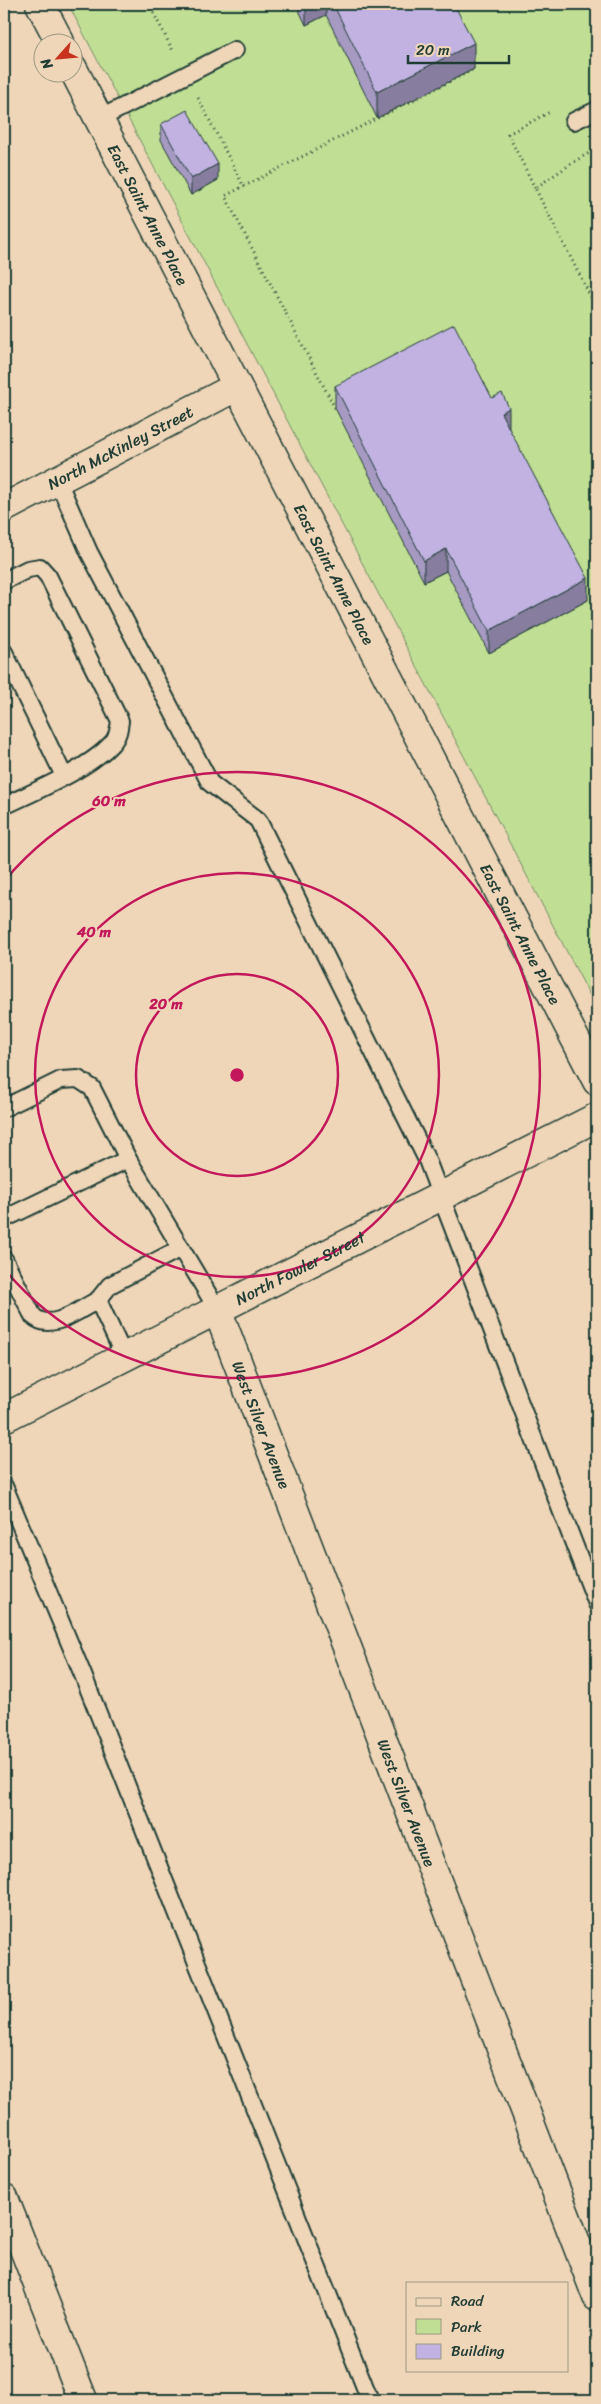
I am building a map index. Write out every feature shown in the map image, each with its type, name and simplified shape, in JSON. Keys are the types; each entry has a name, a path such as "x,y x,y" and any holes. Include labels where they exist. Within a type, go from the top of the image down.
{"street":[{"path":"40,4 55,32"},
{"name":"East Saint Anne Place","path":"80,82 236,387 597,1081"},
{"name":"North McKinley Street","path":"4,508 236,387"},
{"name":"North Fowler Street","path":"4,1418 217,1308 597,1117"},
{"name":"West Silver Avenue","path":"217,1308 597,2296"},
{"path":"4,2198 83,2400"}],"lane":[{"path":"99,119 235,50"},
{"path":"574,121 597,110"},
{"path":"58,481 89,552 210,783 258,820 428,1160 597,1604"},
{"path":"4,581 28,569 40,567 48,576 120,721 118,732 112,743 78,769 4,806"},
{"path":"4,652 64,776"},
{"path":"4,1108 60,1080 78,1078 92,1088 128,1159 217,1308"},
{"path":"4,1219 128,1159"},
{"path":"4,1259 33,1316 40,1323 50,1324 98,1300 110,1285 181,1248"},
{"path":"98,1300 124,1356"},
{"path":"4,1486 82,1675 370,2400"}],"path":[{"path":"334,408 225,196 474,69 470,61"},
{"path":"530,122 508,134 597,309"},
{"path":"535,188 597,149"}],"green space":[{"path":"68,4 597,4 597,1009"}],"building":[{"path":"333,4 454,4 474,43 377,92"},
{"path":"187,110 218,164 191,179 161,124"},
{"path":"454,324 492,398 502,393 509,408 501,413 588,578 489,631 446,549 424,561 335,386"}]}
